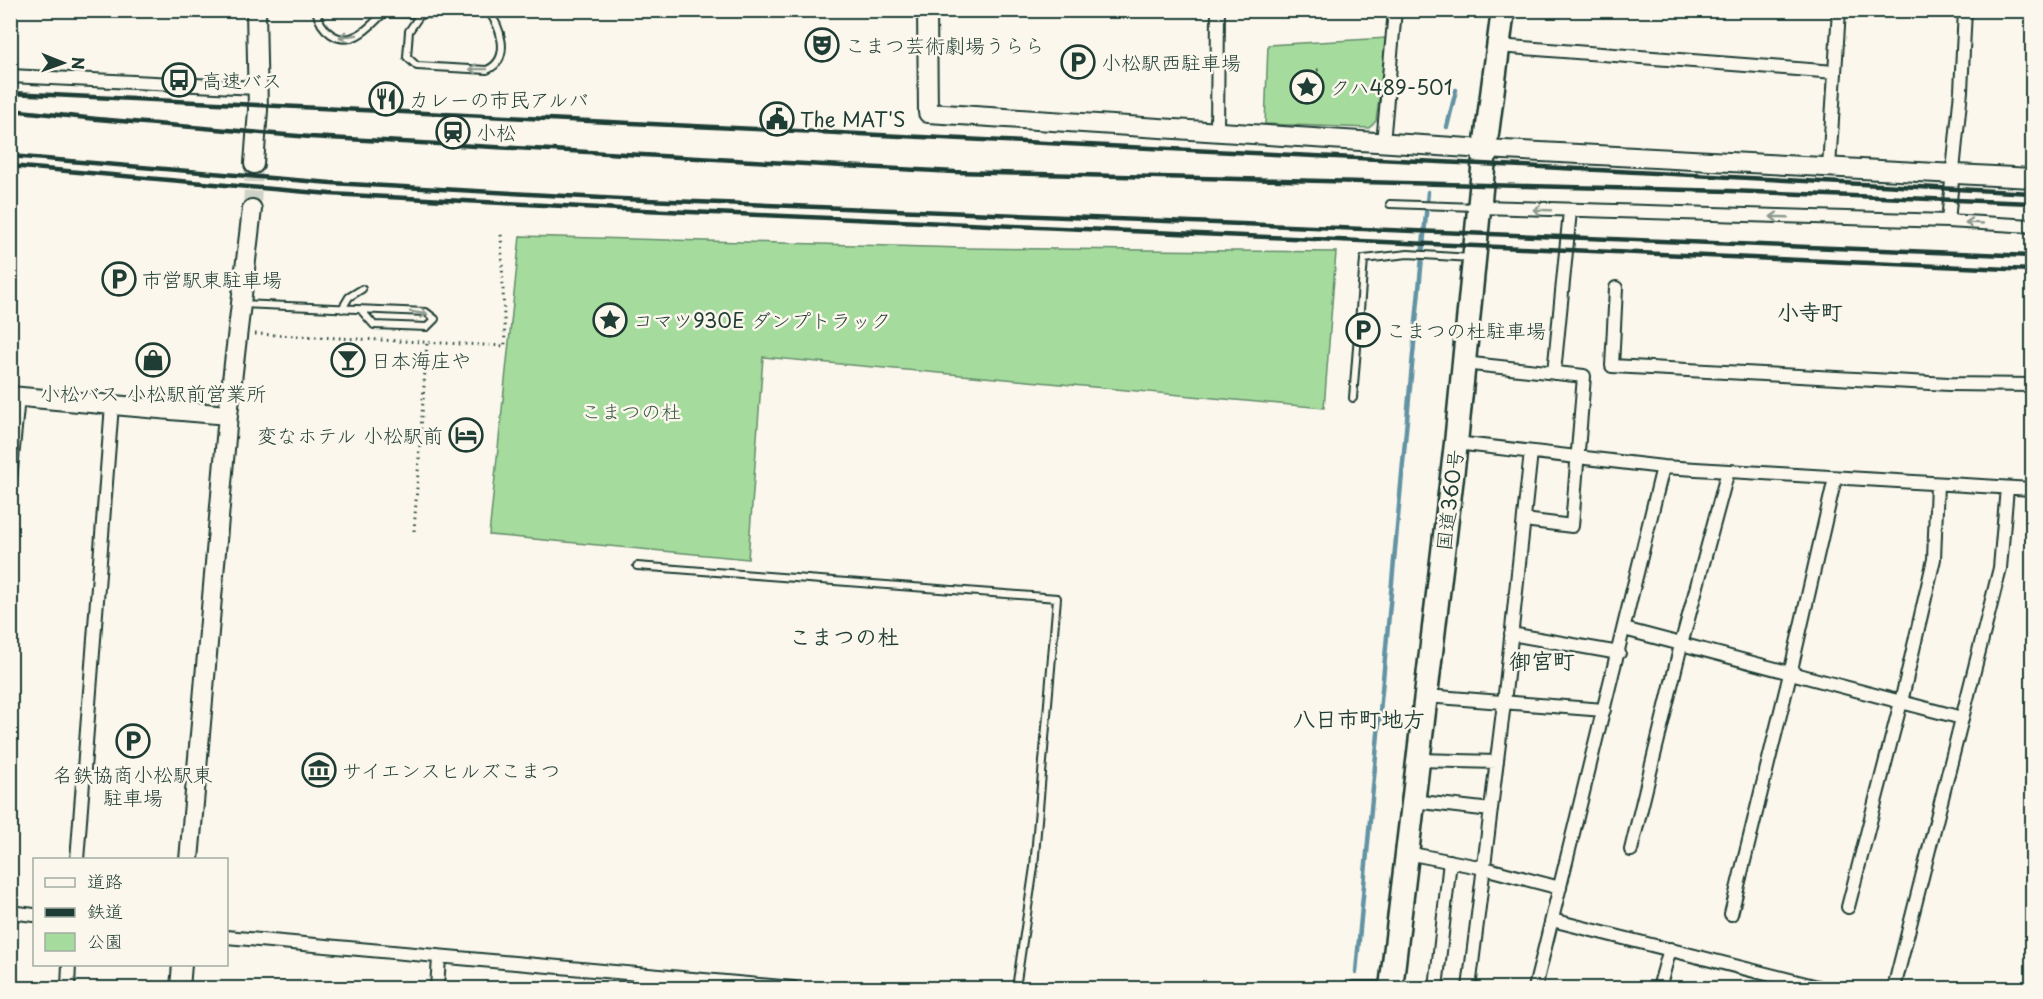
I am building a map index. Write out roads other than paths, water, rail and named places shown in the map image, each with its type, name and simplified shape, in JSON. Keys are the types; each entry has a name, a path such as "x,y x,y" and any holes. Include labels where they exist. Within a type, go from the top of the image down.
{"highway":[{"name":"国道360号","path":"1392,988 1456,443 1485,149 1503,10"}],"street":[{"path":"254,164 258,111 256,10"},
{"path":"927,10 928,113 1485,149 2032,178"},
{"path":"1217,132 1218,10"},
{"path":"1383,142 1395,10"},
{"path":"1829,167 1839,10"},
{"path":"1948,221 1961,91 1965,10"},
{"path":"1498,46 1835,72"},
{"path":"10,76 257,88"},
{"path":"1479,207 1948,221 2032,226"},
{"path":"189,858 228,415 252,210"},
{"path":"1554,373 1570,211"},
{"path":"1616,288 1612,366 1949,384 2032,385"},
{"path":"1463,363 1584,376 1572,526 1524,520"},
{"path":"10,480 14,396 228,415"},
{"path":"76,858 112,405"},
{"path":"1456,443 1663,467 2032,489"},
{"path":"1469,988 1504,703 1531,452"},
{"path":"1535,988 1663,467"},
{"path":"1631,850 1681,645 1728,471"},
{"path":"1731,914 1835,478"},
{"path":"1848,907 1901,702 1934,559 1936,484"},
{"path":"1894,988 2000,568 2007,488"},
{"path":"1624,629 1962,718"},
{"path":"1511,634 1619,653"},
{"path":"1426,696 1604,710"},
{"path":"1418,760 1497,762"},
{"path":"1413,801 1491,810"},
{"path":"1407,853 1484,868 1560,888"},
{"path":"1436,988 1450,861"},
{"path":"10,912 33,915"},
{"path":"1552,920 1822,988"},
{"path":"228,937 439,958 793,988"},
{"path":"1659,988 1670,949"},
{"path":"437,988 439,958"},
{"path":"68,988 69,966"},
{"path":"180,988 182,966"},
{"path":"1354,988 1392,988"}],"lane":[{"path":"316,10 322,27 329,34 338,38 357,36 383,12 465,15 474,10"},
{"path":"420,15 409,31 407,57 417,66 487,70 495,67 501,56 501,34 495,20 486,10"},
{"path":"1390,204 1479,207"},
{"path":"1353,398 1364,259 1408,254 1474,259"},
{"path":"342,309 349,297 362,289"},
{"path":"242,304 426,312 435,319 427,327 374,325 361,310"},
{"path":"638,566 1057,598 1034,867 1016,988"}],"waterway":[{"path":"1447,127 1456,90"},
{"path":"1356,972 1428,192"}],"tunnel":[{"path":"252,209 254,164"}],"railway":[{"path":"10,93 1523,166 2032,193"},
{"path":"10,110 310,137 955,172 1730,191 2032,203"},
{"path":"10,156 331,183 621,199 2032,256"},
{"path":"10,166 330,194 620,209 2032,270"}],"place":[{"name":"こまつ芸術劇場うらら","path":"822,45"},
{"name":"小松駅西駐車場","path":"1078,62"},
{"name":"高速バス","path":"179,80"},
{"name":"クハ489-501","path":"1307,87"},
{"name":"カレーの市民アルバ","path":"386,99"},
{"name":"The MAT'S","path":"777,119"},
{"name":"小松","path":"453,132"},
{"name":"市営駅東駐車場","path":"119,279"},
{"name":"コマツ930E ダンプトラック","path":"610,320"},
{"name":"こまつの杜駐車場","path":"1363,330"},
{"name":"小松バス 小松駅前営業所","path":"153,360"},
{"name":"日本海庄や","path":"348,360"},
{"name":"変なホテル 小松駅前","path":"466,435"},
{"name":"名鉄協商小松駅東 駐車場","path":"133,741"},
{"name":"サイエンスヒルズこまつ","path":"319,770"}],"district":[{"name":"小寺町","path":"1810,310"},
{"name":"こまつの杜","path":"844,635"},
{"name":"御宮町","path":"1542,659"},
{"name":"八日市町地方","path":"1359,717"}]}
